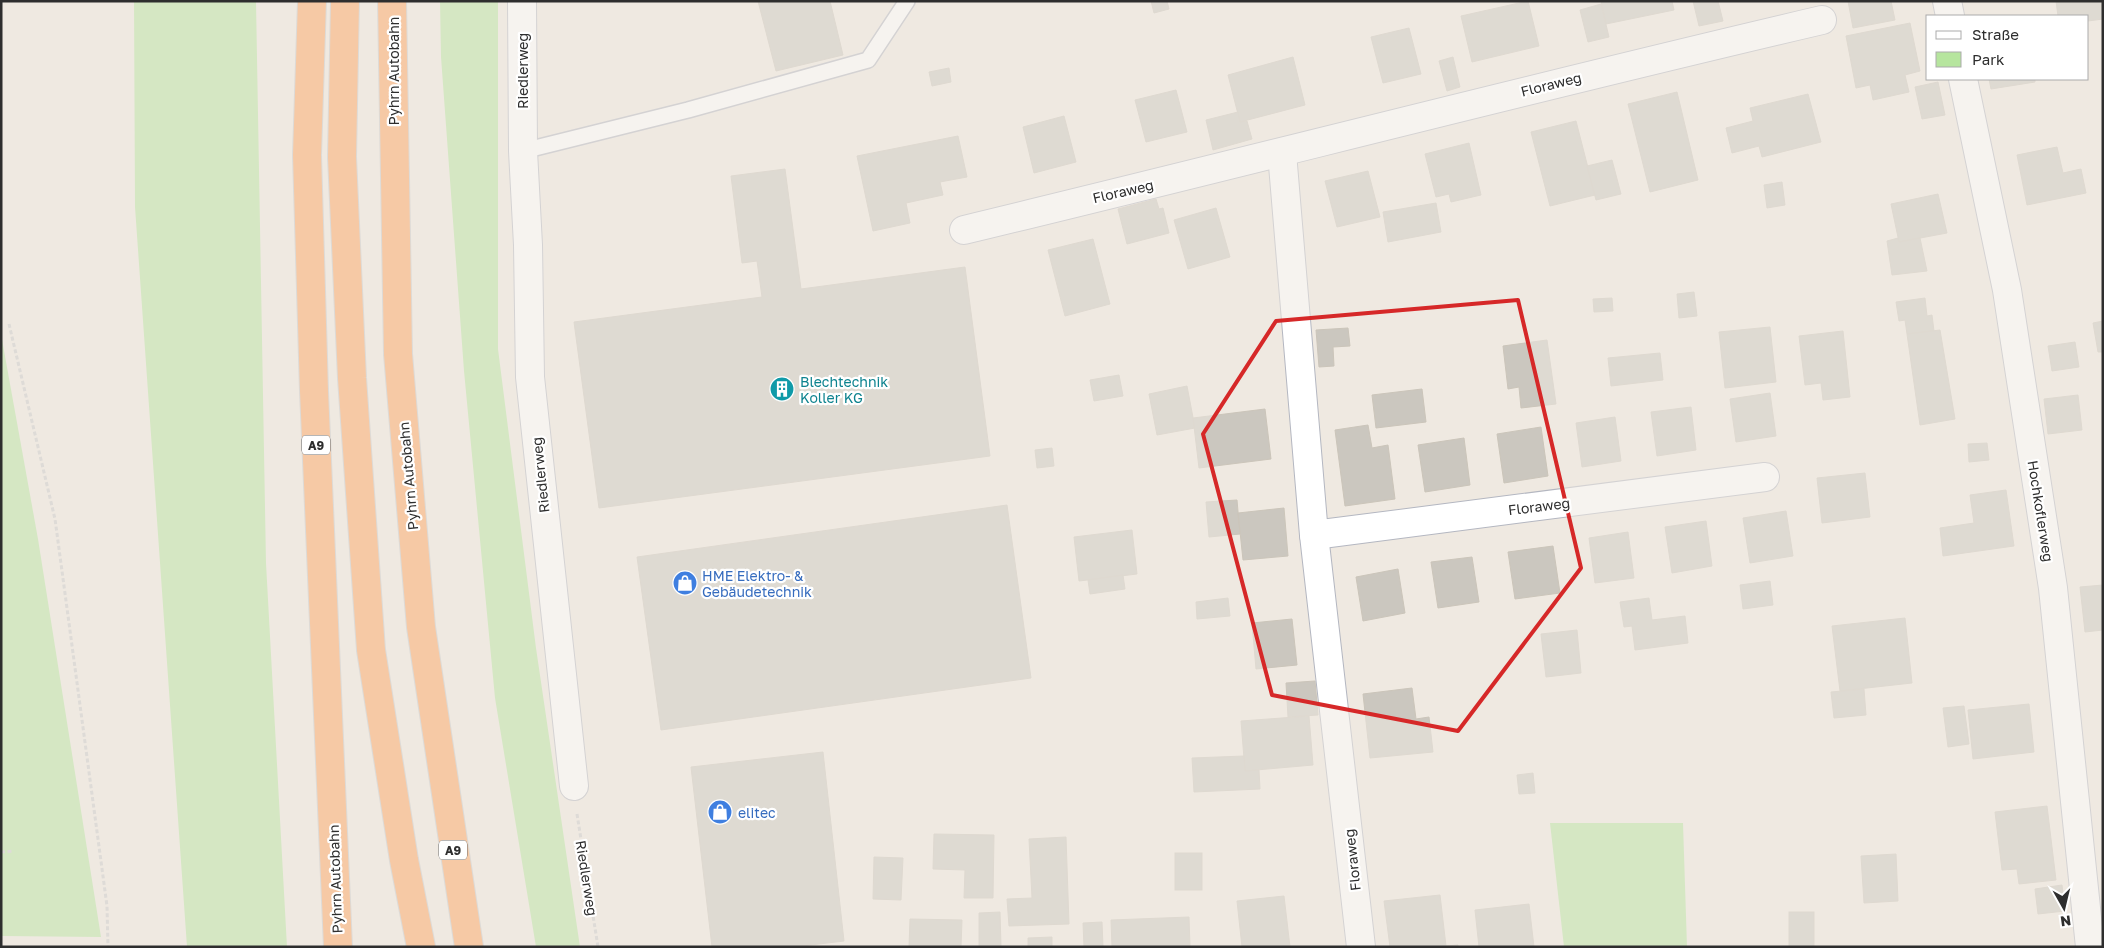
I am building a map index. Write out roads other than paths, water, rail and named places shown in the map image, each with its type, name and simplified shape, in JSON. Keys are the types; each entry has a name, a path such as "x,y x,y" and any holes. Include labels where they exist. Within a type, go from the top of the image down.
{"highway":[{"name":"Pyhrn Autobahn","path":"312,1 307,155 314,391 338,947"},
{"path":"345,1 343,167 352,378 372,650 404,860 421,947"},
{"name":"Pyhrn Autobahn","path":"392,1 398,354 421,627 469,947"}],"street":[{"name":"Riedlerweg","path":"522,1 523,151 528,245 530,377 574,786"},
{"path":"1947,1 1950,15"},
{"name":"Floraweg","path":"964,230 1282,153 1558,82 1822,20"},
{"name":"Hochkoflerweg","path":"1964,80 2007,290 2053,588 2090,947"},
{"name":"Floraweg","path":"1282,153 1314,535 1361,947"},
{"name":"Floraweg","path":"1314,535 1765,477"}],"lane":[{"path":"523,151 688,110 868,60 907,1"}],"place":[{"name":"Blechtechnik Koller KG","path":"782,389"},
{"name":"HME Elektro- & Gebäudetechnik","path":"685,583"},
{"name":"elitec","path":"720,812"}]}
